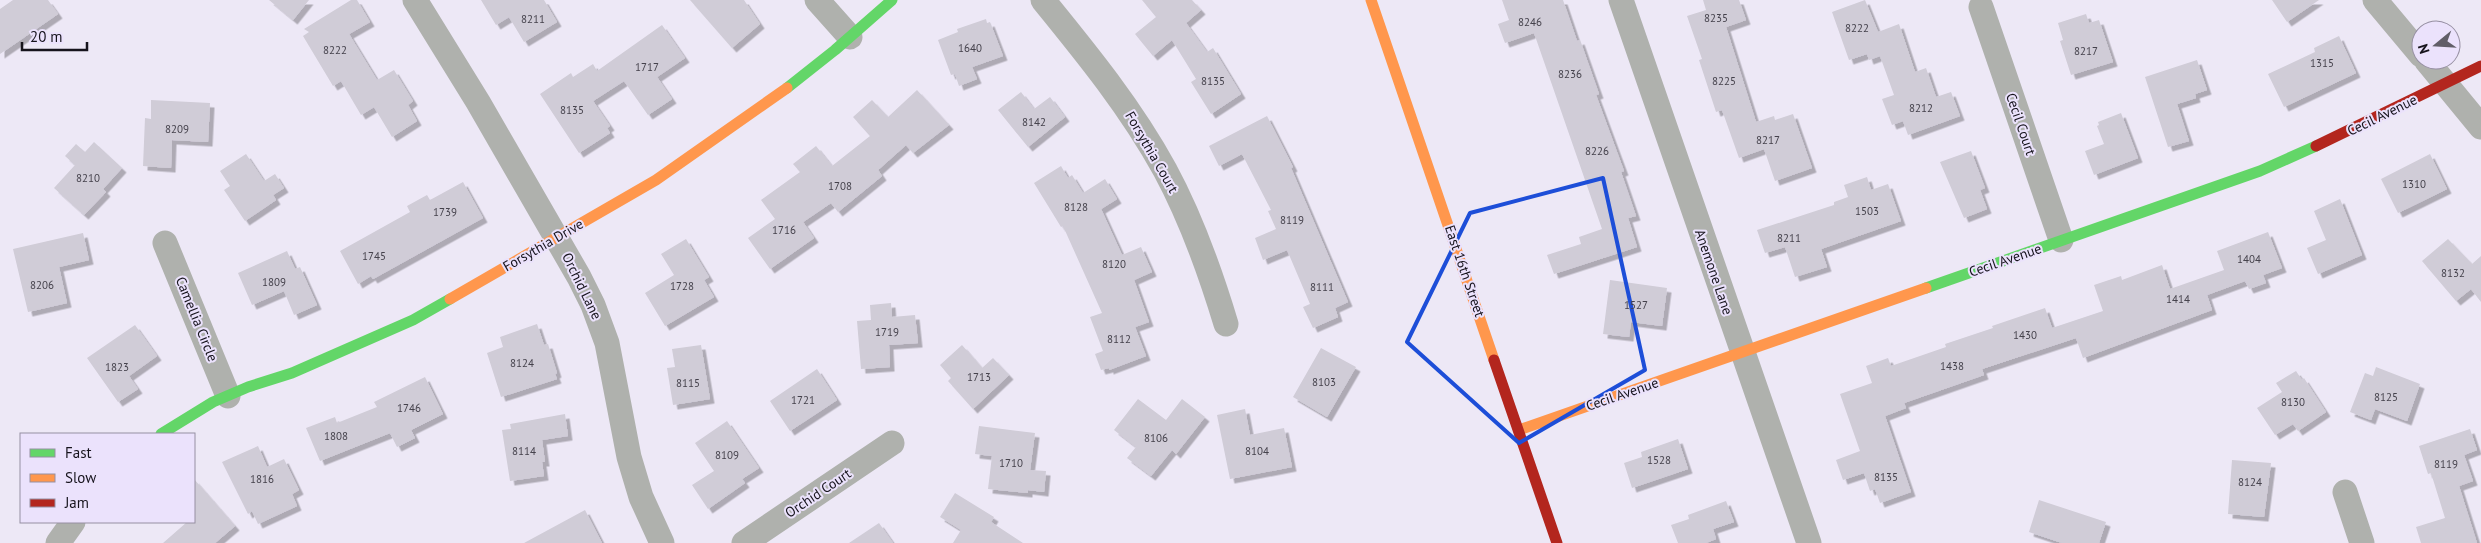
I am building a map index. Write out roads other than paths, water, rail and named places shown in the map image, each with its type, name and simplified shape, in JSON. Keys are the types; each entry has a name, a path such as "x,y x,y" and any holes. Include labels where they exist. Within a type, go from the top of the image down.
{"street":[{"name":"Orchid Lane","path":"416,0 478,102 579,277 602,330 611,363 629,457 641,497 662,543"},
{"path":"818,0 850,37"},
{"name":"Forsythia Drive","path":"162,433 197,410 228,396 292,373 413,320 656,180 723,135 796,82 892,0"},
{"name":"Forsythia Court","path":"1043,0 1123,101 1164,169 1194,231 1226,324"},
{"name":"East 16th Street","path":"1371,0 1558,543"},
{"name":"Anemone Lane","path":"1620,0 1809,543"},
{"path":"2375,0 2411,42"},
{"name":"Cecil Court","path":"1981,7 2061,240"},
{"name":"Cecil Avenue","path":"1519,430 2278,163 2333,139 2481,66"},
{"path":"2434,70 2481,127"},
{"name":"Camellia Circle","path":"165,243 228,396"},
{"name":"Orchid Court","path":"744,543 892,443"},
{"path":"2345,492 2362,543"},
{"path":"58,543 72,523"}]}
